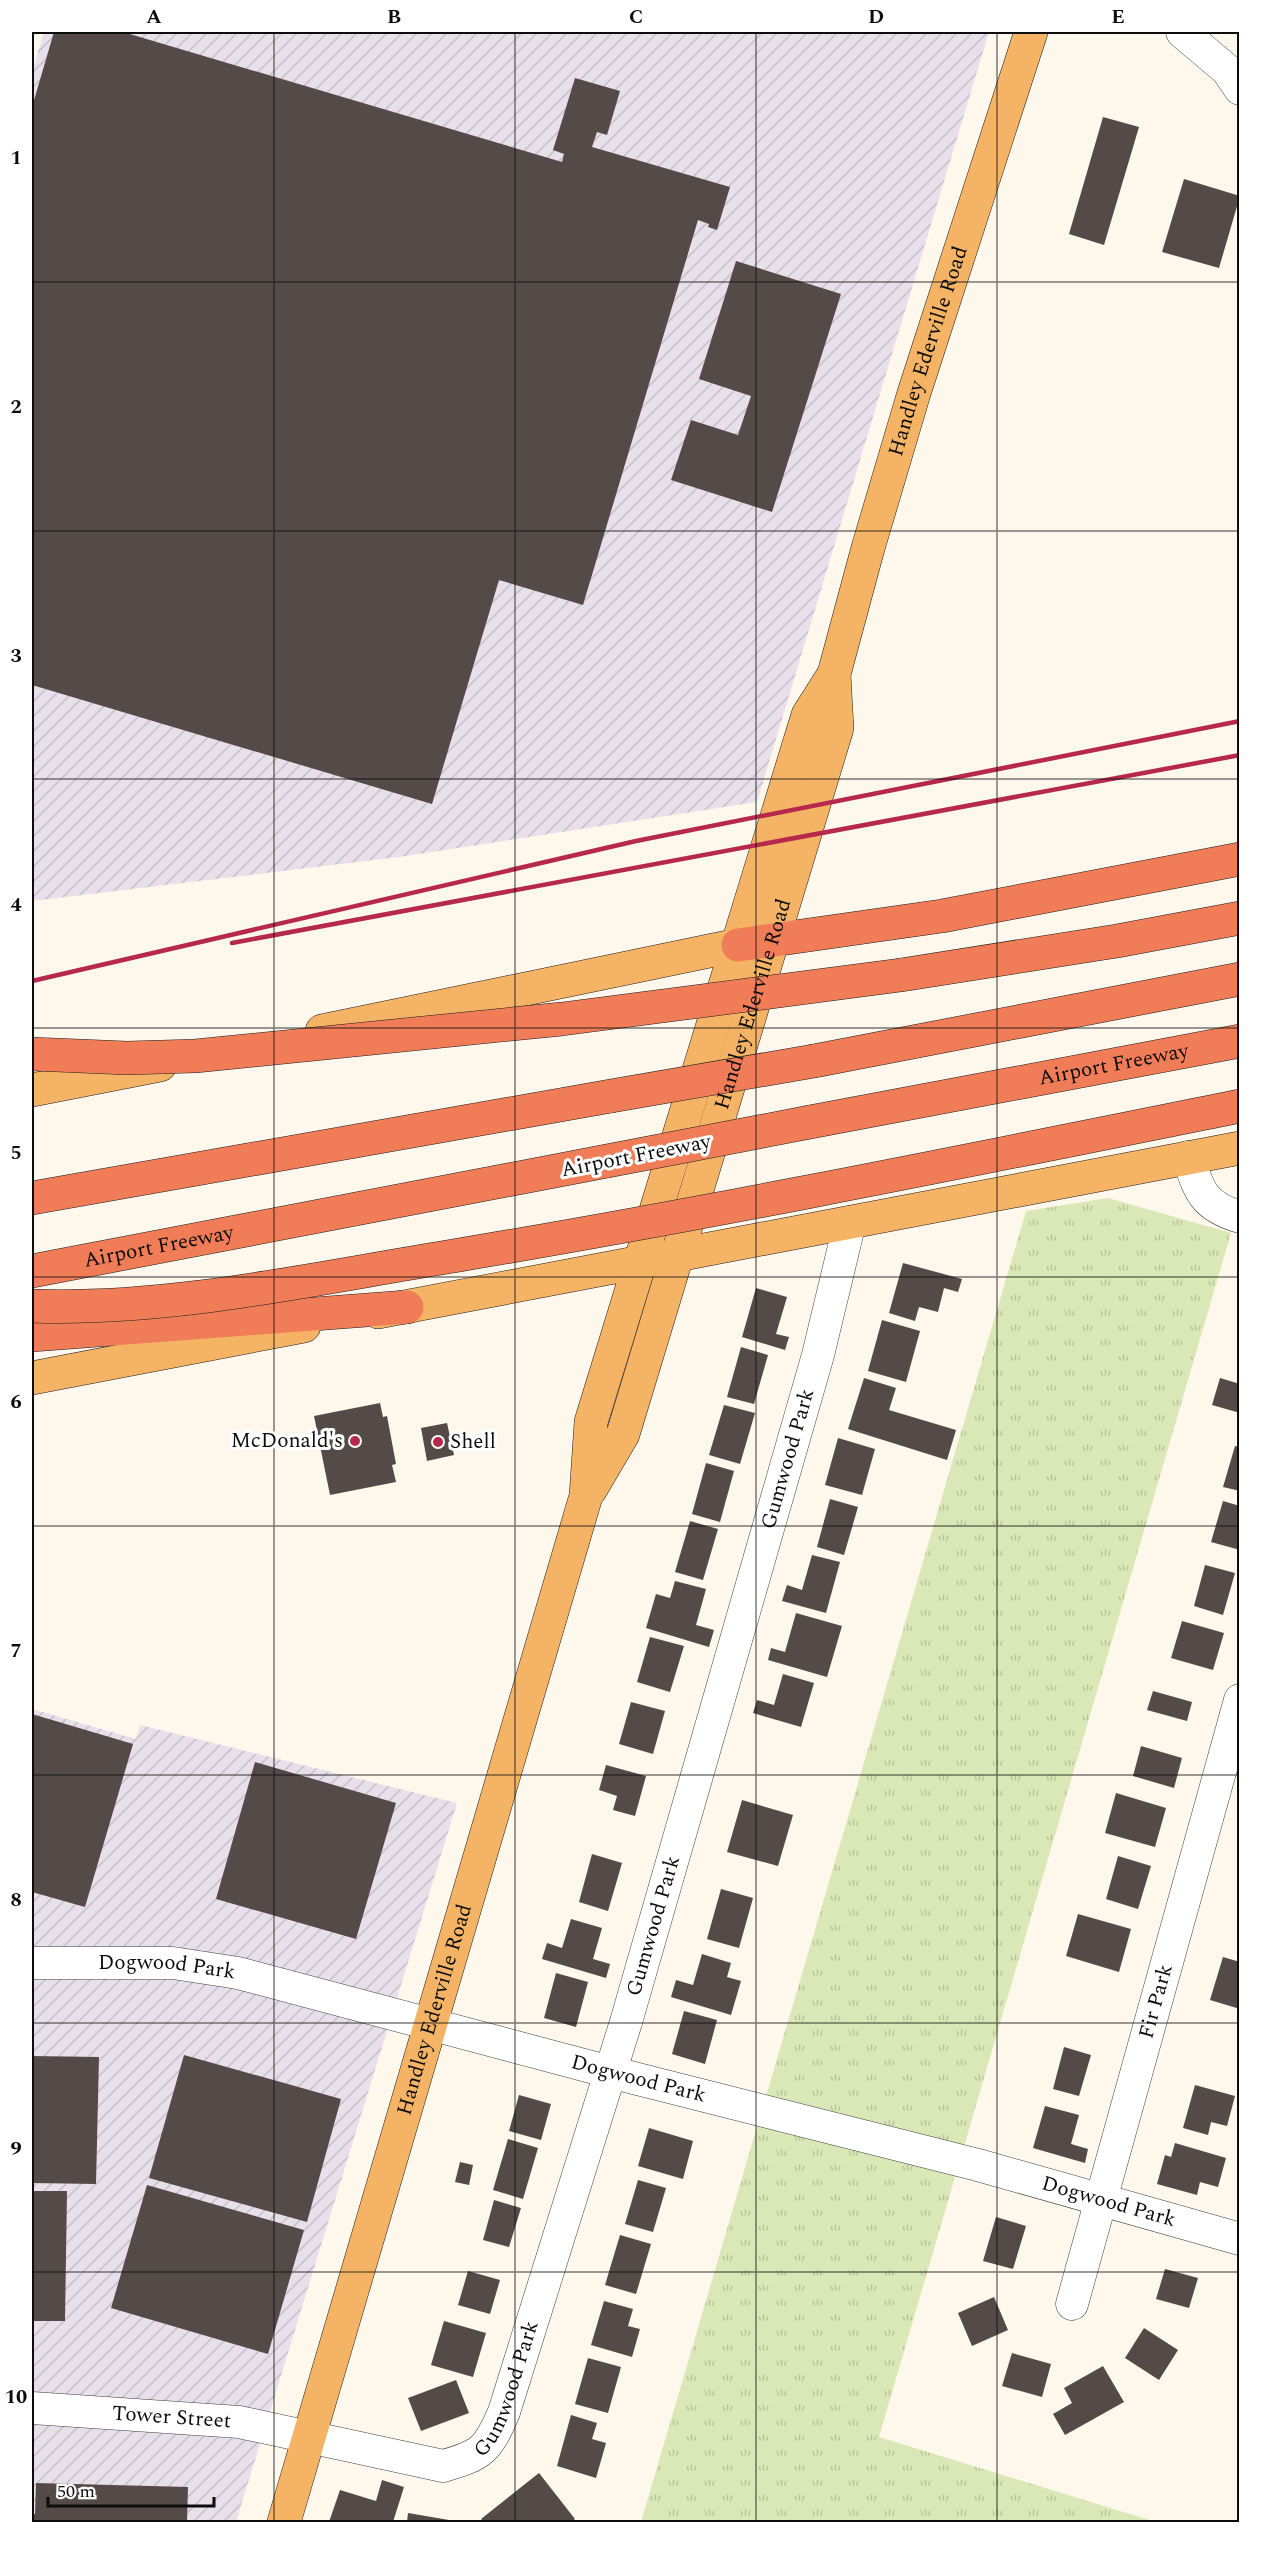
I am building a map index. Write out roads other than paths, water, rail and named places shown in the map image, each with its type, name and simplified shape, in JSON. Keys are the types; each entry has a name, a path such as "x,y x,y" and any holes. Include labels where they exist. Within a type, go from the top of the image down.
{"highway":[{"path":"738,945 942,916 1239,859"},
{"path":"32,1054 127,1058 195,1056 562,1019 901,975 1117,941 1239,918"},
{"path":"32,1198 814,1061 1239,979"},
{"name":"Airport Freeway","path":"32,1271 1239,1041"},
{"path":"32,1306 81,1308 253,1289 622,1227 1239,1106"},
{"path":"32,1335 407,1307"}],"main road":[{"name":"Handley Ederville Road","path":"284,2523 586,1496 591,1422 808,715 834,674 868,548 914,393 1032,32"},
{"name":"Handley Ederville Road","path":"586,1496 623,1434 837,728 834,674"},
{"path":"32,1090 738,945"},
{"path":"32,1378 1239,1148"}],"street":[{"path":"1182,32 1227,70 1239,89"},
{"path":"1188,1157 1199,1191 1216,1208 1239,1217"},
{"name":"Gumwood Park","path":"310,2437 443,2466 471,2458 491,2441 504,2412 610,2072 818,1355 849,1222"},
{"name":"Fir Park","path":"1072,2304 1239,1700"},
{"name":"Dogwood Park","path":"32,1963 173,1963 238,1973 610,2072 978,2165 1239,2239"},
{"name":"Tower Street","path":"32,2408 239,2422 310,2437"}],"railway":[{"path":"32,981 636,841 1240,721"},
{"path":"232,943 1240,755"}],"place":[{"name":"McDonald's","path":"355,1441"},
{"name":"Shell","path":"438,1442"}]}
